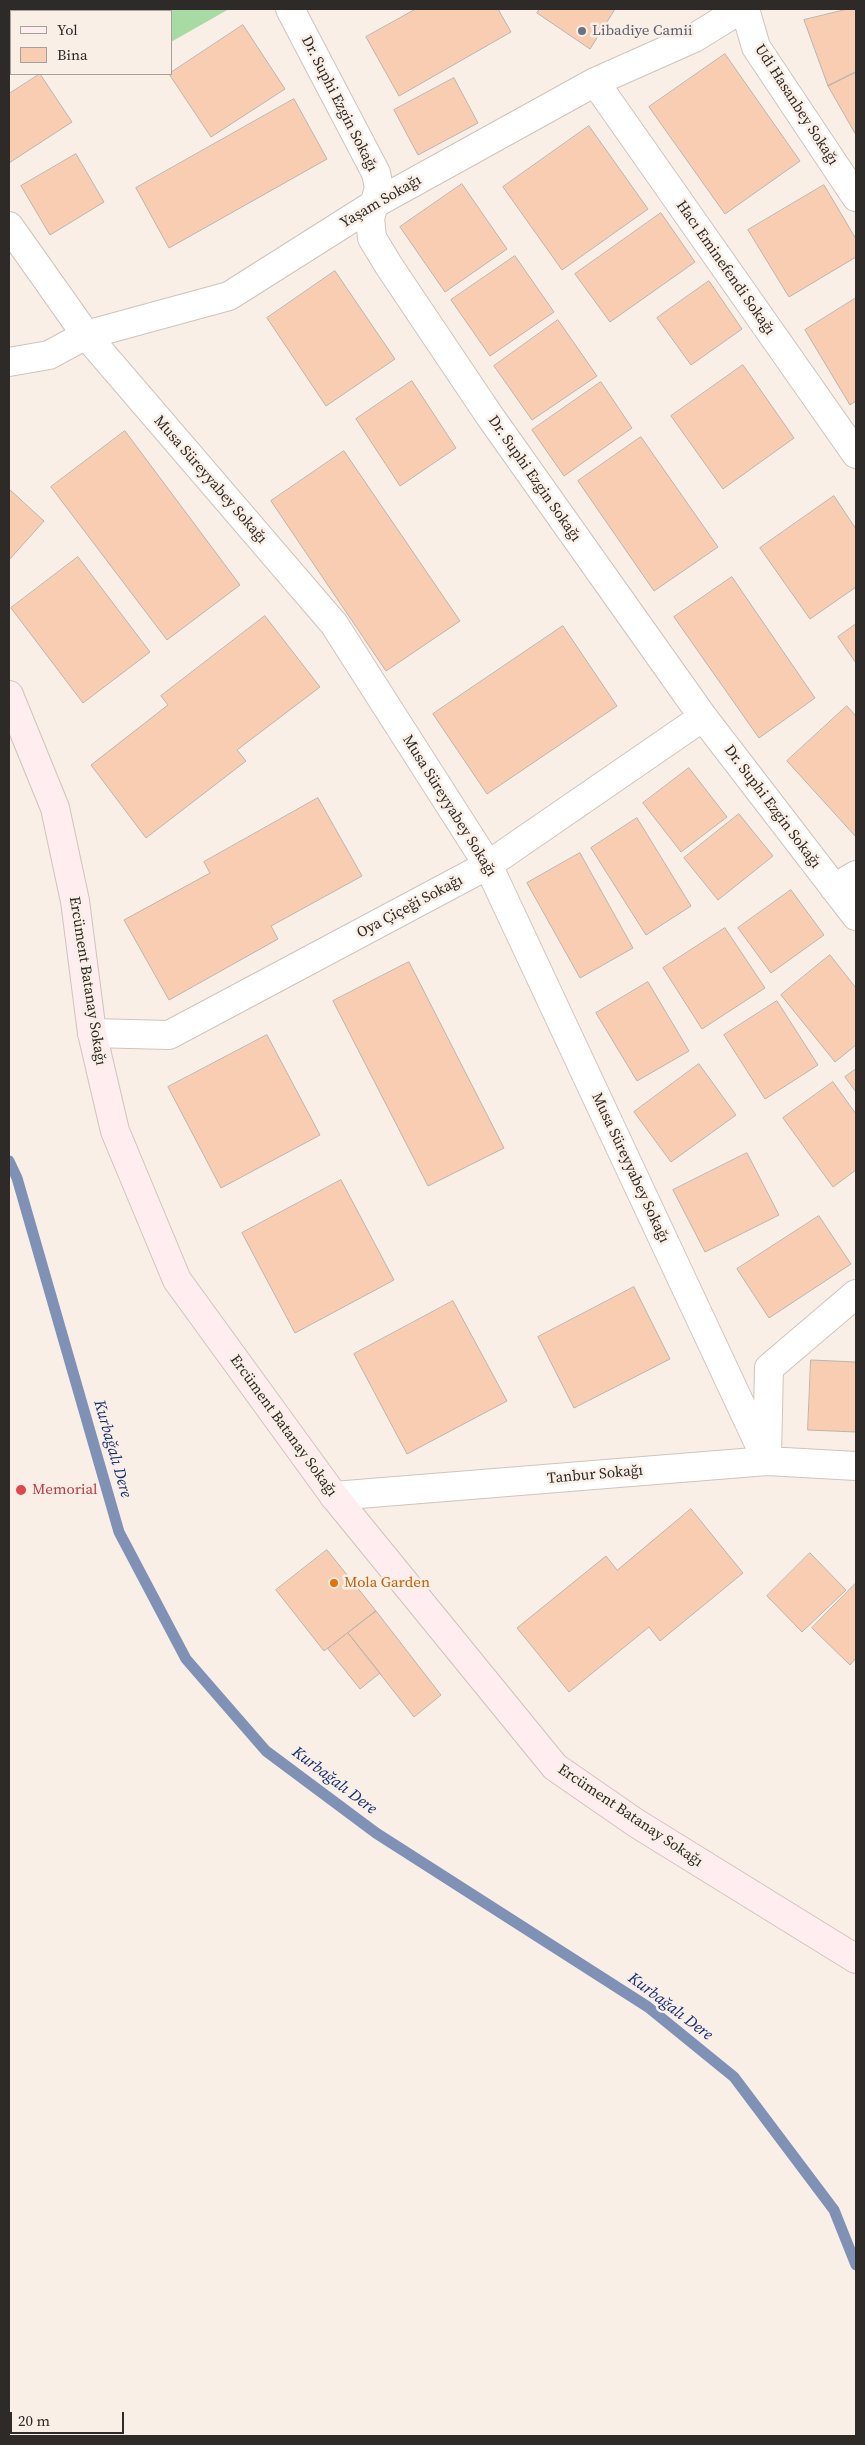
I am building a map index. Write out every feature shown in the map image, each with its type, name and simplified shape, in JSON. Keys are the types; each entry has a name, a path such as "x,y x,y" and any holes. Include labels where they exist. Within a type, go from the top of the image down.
{"street":[{"name":"Dr. Suphi Ezgin Sokağı","path":"290,9 376,173 378,188 376,203 370,218 372,238 389,266 489,415 703,717 845,882 856,916"},
{"name":"Yaşam Sokağı","path":"9,362 49,354 86,335 229,296 376,203 595,82 694,38 741,9"},
{"name":"Udi Hasanbey Sokağı","path":"745,9 756,47 856,196"},
{"name":"Hacı Eminefendi Sokağı","path":"595,82 856,454"},
{"name":"Musa Süreyyabey Sokağı","path":"9,226 86,335 334,624 488,865 767,1462"},
{"name":"Ercüment Batanay Sokağı","path":"9,695 55,808 75,901 92,1033 115,1131 178,1280 334,1496 555,1767 636,1823 856,1960"},
{"name":"Oya Çiçeği Sokağı","path":"92,1033 169,1035 488,865 703,717"},
{"path":"767,1462 769,1368 856,1294"},
{"name":"Tanbur Sokağı","path":"334,1496 767,1462 856,1466"}],"green space":[{"path":"229,9 172,41 172,10 96,10"}],"building":[{"path":"416,9 498,9 511,32 399,96 366,37"},
{"name":"Libadiye Camii","path":"540,9 615,9 590,49 537,13"},
{"path":"848,9 856,9 856,72 828,86 804,20"},
{"path":"243,25 285,89 211,137 170,75 172,75 172,72"},
{"path":"9,35 10,70 9,70"},
{"path":"725,54 800,161 725,214 649,107"},
{"path":"856,72 856,135 828,86"},
{"path":"41,75 72,122 9,163 9,94"},
{"path":"454,78 478,123 418,155 394,110"},
{"path":"294,99 327,159 169,248 136,188"},
{"path":"589,126 648,209 562,270 503,187"},
{"path":"76,154 104,202 50,235 21,186"},
{"path":"462,184 507,249 445,292 400,227"},
{"path":"824,185 856,239 856,257 789,297 748,230"},
{"path":"661,213 695,262 610,322 575,274"},
{"path":"515,256 554,312 490,356 451,300"},
{"path":"335,271 395,359 326,406 267,318"},
{"path":"709,281 742,329 691,365 657,318"},
{"path":"856,298 856,401 850,405 805,330"},
{"path":"558,320 597,376 532,420 494,366"},
{"path":"743,365 794,438 723,489 671,416"},
{"path":"412,381 456,448 400,486 356,419"},
{"path":"601,382 632,428 564,476 532,430"},
{"path":"125,431 240,585 167,640 51,487"},
{"path":"641,437 718,547 654,591 578,481"},
{"path":"344,451 460,621 386,671 271,501"},
{"path":"9,489 44,521 9,560"},
{"path":"834,496 856,529 856,587 810,619 760,548"},
{"path":"78,557 150,652 83,703 11,608"},
{"path":"732,577 815,698 759,738 674,617"},
{"path":"265,616 320,687 237,750 246,761 146,838 91,765 168,705 161,696"},
{"path":"856,624 856,663 838,637"},
{"path":"563,626 617,706 487,794 433,714"},
{"path":"847,706 856,716 856,837 787,761"},
{"path":"689,768 727,817 681,852 643,803"},
{"path":"318,798 362,876 271,926 278,939 169,1000 124,920 210,873 204,862"},
{"path":"739,814 773,856 718,900 684,858"},
{"path":"637,818 691,906 646,935 591,848"},
{"path":"580,853 633,948 580,978 527,883"},
{"path":"791,890 824,935 771,973 738,928"},
{"path":"725,928 765,988 702,1029 663,968"},
{"path":"830,955 856,988 856,1045 835,1062 781,995"},
{"path":"409,962 504,1148 428,1186 333,1001"},
{"path":"648,982 689,1051 637,1081 596,1013"},
{"path":"777,1001 818,1065 765,1099 724,1035"},
{"path":"267,1035 320,1135 221,1188 168,1087"},
{"path":"699,1064 736,1115 671,1162 634,1112"},
{"path":"856,1069 856,1092 845,1077"},
{"path":"833,1082 856,1114 856,1170 833,1187 783,1118"},
{"path":"747,1153 779,1215 705,1252 673,1190"},
{"path":"341,1180 394,1280 295,1333 242,1233"},
{"path":"819,1216 851,1264 769,1318 737,1269"},
{"path":"634,1287 670,1359 574,1408 538,1337"},
{"path":"453,1301 507,1401 407,1454 354,1354"},
{"path":"811,1360 856,1362 856,1432 808,1430"},
{"path":"691,1509 743,1573 660,1641 649,1627 569,1692 517,1628 606,1556 617,1570"},
{"path":"327,1550 376,1611 324,1651 276,1590"},
{"path":"810,1553 846,1590 802,1632 767,1596"},
{"path":"856,1583 856,1658 850,1665 812,1628"},
{"path":"376,1611 441,1695 414,1717 348,1633"},
{"path":"348,1633 380,1673 360,1689 328,1649"}],"waterway":[{"name":"Kurbağalı Dere","path":"9,1161 17,1178 119,1532 186,1659 266,1751 376,1833 648,2007 734,2077 834,2210 856,2265"}],"place":[{"name":"Libadiye Camii","path":"582,31"},
{"name":"Memorial","path":"21,1490"},
{"name":"Mola Garden","path":"334,1583"}]}
